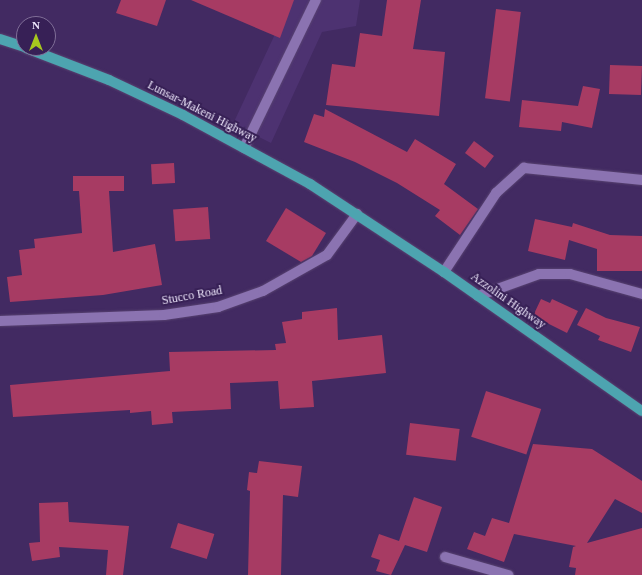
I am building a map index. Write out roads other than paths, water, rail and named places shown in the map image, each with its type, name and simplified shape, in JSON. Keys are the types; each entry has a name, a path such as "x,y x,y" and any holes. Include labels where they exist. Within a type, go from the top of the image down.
{"main road":[{"name":"Lunsar-Makeni Highway","path":"0,39 16,45"},
{"name":"Lunsar-Makeni Highway","path":"46,56 109,80 244,148 358,214"},
{"name":"Azzolini Highway","path":"358,214 444,272 642,411"}],"street":[{"path":"244,148 316,0"},
{"path":"444,272 496,193 524,168 642,180"},
{"name":"Stucco Road","path":"0,321 164,315 218,307 263,291 328,255 358,214"},
{"path":"478,296 539,274 570,274 642,294"},
{"path":"446,557 508,575"}]}
